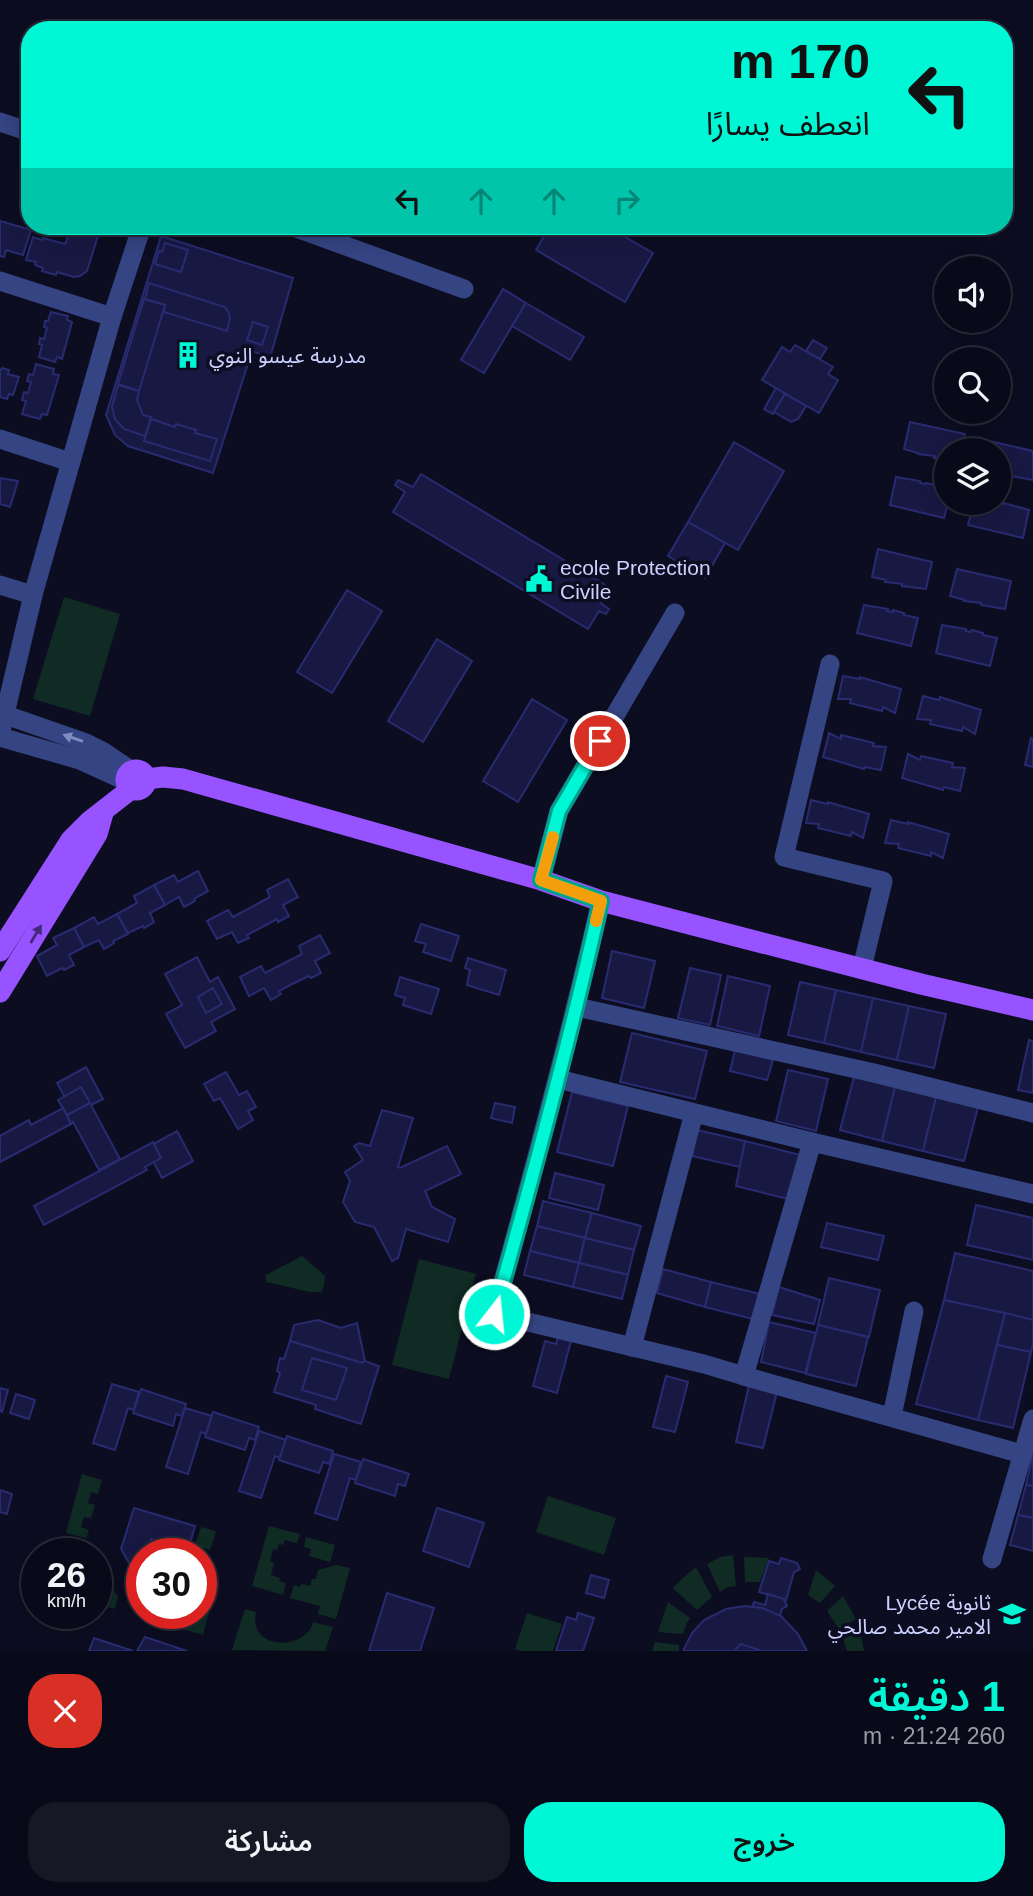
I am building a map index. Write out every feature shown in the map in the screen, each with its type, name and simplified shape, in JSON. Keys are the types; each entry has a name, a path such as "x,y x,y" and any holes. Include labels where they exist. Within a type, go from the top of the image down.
{"main road":[{"path":"0,951 71,841 134,780 163,777 183,779 541,880 601,901 1033,1010"},
{"path":"0,992 97,834 104,811"}],"street":[{"path":"0,122 21,129"},
{"path":"134,780 80,760 0,736 33,594 112,317 139,235"},
{"path":"316,235 464,289"},
{"path":"0,281 112,317"},
{"path":"0,439 70,461"},
{"path":"0,585 33,594"},
{"path":"541,880 559,811 674,613"},
{"path":"830,664 784,857 883,881 862,968"},
{"path":"3,714 104,752 134,780"},
{"path":"601,901 558,1079 494,1314 704,1364 1022,1454"},
{"path":"576,1007 874,1073 1033,1113"},
{"path":"558,1079 1033,1194"},
{"path":"632,1347 694,1113"},
{"path":"744,1376 812,1142"},
{"path":"892,1416 914,1311"},
{"path":"992,1559 1033,1419"}],"green space":[{"path":"64,597 120,614 90,716 33,699"},
{"path":"302,1256 325,1276 321,1292 266,1282 266,1275"},
{"path":"419,1259 476,1274 449,1379 392,1365"},
{"path":"82,1474 102,1480 98,1494 91,1492 88,1503 95,1505 91,1518 84,1517 81,1527 89,1530 86,1538 66,1533"},
{"path":"548,1496 616,1518 604,1555 536,1532"},
{"path":"269,1526 300,1534 297,1543 285,1540 283,1545 279,1544 277,1550 273,1549 271,1575 286,1583 283,1595 252,1586"},
{"path":"201,1527 216,1531 214,1538 197,1538"},
{"path":"306,1537 335,1545 330,1562 309,1556 311,1549 304,1547"},
{"path":"733,1555 736,1586 720,1592 707,1564 720,1557"},
{"path":"744,1557 769,1558 760,1582 745,1582"},
{"path":"336,1565 350,1568 336,1619 318,1614 320,1606 290,1598 294,1585 310,1586 312,1579 316,1579 318,1570"},
{"path":"696,1567 712,1597 697,1610 673,1588"},
{"path":"816,1570 835,1586 820,1603 808,1595"},
{"path":"112,1588 118,1596 115,1609 112,1608"},
{"path":"843,1596 856,1619 839,1629 827,1611"},
{"path":"668,1602 690,1618 683,1634 658,1632"},
{"path":"245,1609 256,1612 256,1625 260,1634 279,1643 300,1638 313,1622 333,1627 325,1651 232,1650"},
{"path":"527,1613 562,1624 553,1651 515,1649"},
{"path":"181,1629 205,1629 203,1635"},
{"path":"860,1630 864,1651 847,1651 843,1638"},
{"path":"655,1642 679,1645 679,1651 652,1651"}],"building":[{"path":"0,221 21,227 21,235 29,235 23,255 6,250 4,257 0,256"},
{"path":"61,235 98,235 87,271 80,276 57,272 56,275 42,271 43,268 35,265 36,262 26,260 33,237 65,244 68,237"},
{"path":"545,235 622,235 653,253 625,302 536,250"},
{"name":"مدرسة عيسو النوي","path":"161,236 293,278 270,358 252,351 213,473 128,446 115,435 106,415"},
{"path":"165,243 188,250 181,272 155,264"},
{"path":"149,283 225,307 230,318 227,331 164,312 165,305 145,299"},
{"path":"503,289 526,303 484,373 461,360"},
{"path":"144,299 165,305 139,391 118,384"},
{"path":"526,303 584,337 570,360 512,326"},
{"path":"51,312 68,316 67,320 72,322 62,359 57,357 55,362 39,357 42,345 39,344 40,338 44,339 47,328 44,327 45,321 48,321"},
{"path":"253,322 268,327 262,345 247,340"},
{"path":"813,340 827,348 820,359 806,351"},
{"path":"795,345 833,367 828,374 838,380 819,413 762,380 782,347 790,352"},
{"path":"36,364 54,369 53,374 59,375 47,415 42,414 40,419 22,414 26,401 22,400 24,392 28,393 31,382 27,381 29,374 33,375"},
{"path":"2,368 9,370 8,374 19,377 13,395 9,394 7,399 0,397"},
{"path":"118,385 139,391 137,400 143,415 151,417 145,436 124,429 115,419 112,407"},
{"path":"776,388 785,394 773,414 764,409"},
{"path":"785,394 806,406 798,419 791,422 774,412"},
{"path":"151,419 196,430 195,433 217,439 210,461 144,441"},
{"path":"910,422 965,434 964,438 934,438 934,456 904,449"},
{"path":"734,442 784,471 738,550 688,522"},
{"path":"1011,446 1033,451 1033,480 1011,476"},
{"path":"421,474 607,586 598,601 609,609 606,614 599,611 588,629 393,512 405,492 395,485 398,480 413,487"},
{"path":"896,477 920,481 934,484 934,515 945,515 944,518 890,505"},
{"path":"0,478 18,481 10,507 0,504"},
{"path":"1011,505 1029,510 1023,538 968,525 971,515 1011,515"},
{"path":"688,522 725,543 705,578 668,556"},
{"path":"878,549 932,562 926,589 902,586 872,577"},
{"path":"957,569 1011,581 1005,609 950,596"},
{"path":"347,590 382,611 332,693 297,672"},
{"path":"864,605 918,618 911,646 857,633"},
{"path":"942,625 997,638 990,666 936,653"},
{"path":"437,639 472,661 423,742 388,721"},
{"path":"843,676 860,677 901,689 895,713 883,707 882,711 850,703 851,699 838,699"},
{"path":"923,696 939,700 940,697 981,710 975,734 963,727 962,731 930,724 931,720 917,719"},
{"path":"532,699 567,720 518,802 483,781"},
{"path":"829,733 841,739 841,735 874,743 873,746 886,747 881,770 864,769 823,757"},
{"path":"1031,738 1033,739 1033,767 1025,765"},
{"path":"908,754 920,760 921,756 953,763 952,767 965,768 960,791 944,787 943,790 902,778"},
{"path":"811,800 869,814 863,838 852,832 851,836 818,828 819,824 806,823"},
{"path":"891,820 949,834 943,858 931,852 931,856 898,848 899,844 885,843"},
{"path":"198,871 208,891 184,907 179,897 165,905 154,885 174,875 178,882"},
{"path":"288,879 298,897 283,905 289,916 278,922 277,919 238,943 232,932 217,939 207,921 228,910 233,917 270,897 267,890"},
{"path":"154,885 165,905 150,913 154,922 128,933 117,914 137,903 134,896"},
{"path":"117,914 128,934 104,949 99,940 84,947 74,928 94,917 98,924"},
{"path":"421,924 459,936 451,961 423,952 426,944 415,941"},
{"path":"74,928 84,947 69,955 74,965 47,976 37,956 57,945 53,938"},
{"path":"320,935 330,953 315,961 321,973 279,991 281,994 271,1000 264,988 249,996 240,977 261,966 265,973 302,954 299,946"},
{"path":"612,951 655,961 644,1008 602,998"},
{"path":"197,957 210,982 218,977 235,1009 211,1022 216,1031 185,1048 166,1014 182,1005 165,974"},
{"path":"468,958 506,970 499,995 467,985 470,970 465,968"},
{"path":"690,968 721,975 710,1025 678,1018"},
{"path":"728,976 770,986 759,1036 717,1026"},
{"path":"400,977 439,989 431,1014 403,1005 405,998 395,995"},
{"path":"800,982 836,990 824,1043 788,1035"},
{"path":"213,988 222,1004 206,1013 198,997"},
{"path":"836,990 873,998 861,1052 824,1043"},
{"path":"873,998 909,1006 897,1060 861,1052"},
{"path":"909,1006 946,1014 934,1068 897,1060"},
{"path":"632,1033 707,1051 695,1099 620,1082"},
{"path":"1029,1040 1033,1041 1033,1093 1018,1090"},
{"path":"735,1050 773,1060 767,1080 730,1071"},
{"path":"86,1067 103,1099 91,1105 120,1159 99,1170 73,1122 71,1124 67,1115 73,1112 57,1083"},
{"path":"788,1070 828,1079 816,1131 776,1121"},
{"path":"226,1072 239,1095 247,1091 256,1107 248,1111 253,1120 238,1129 220,1098 214,1101 204,1084"},
{"path":"854,1077 895,1087 882,1141 840,1130"},
{"path":"81,1087 90,1103 67,1115 58,1100"},
{"path":"895,1087 936,1097 923,1151 882,1141"},
{"path":"572,1092 628,1106 613,1166 557,1152"},
{"path":"936,1097 978,1107 964,1161 923,1151"},
{"path":"495,1103 515,1107 512,1123 491,1118"},
{"path":"63,1108 71,1124 0,1162 0,1136 29,1120 31,1125"},
{"path":"382,1110 413,1118 398,1167 447,1146 461,1174 425,1191 432,1207 455,1219 448,1242 406,1229 398,1258 392,1261 374,1227 355,1222 343,1202 350,1181 345,1172 363,1160 354,1146 359,1143 370,1146"},
{"path":"697,1130 745,1141 740,1167 692,1156"},
{"path":"177,1131 193,1161 162,1178 146,1148"},
{"path":"745,1141 800,1155 788,1199 736,1186"},
{"path":"153,1142 161,1158 145,1167 147,1170 44,1225 34,1206"},
{"path":"555,1173 604,1185 598,1210 549,1198"},
{"path":"543,1201 592,1213 585,1238 537,1226"},
{"path":"976,1205 1033,1218 1033,1260 967,1245"},
{"path":"592,1213 641,1226 634,1250 585,1238"},
{"path":"827,1223 884,1236 878,1260 821,1247"},
{"path":"537,1226 585,1238 579,1263 530,1251"},
{"path":"585,1238 634,1250 628,1275 579,1263"},
{"path":"530,1251 579,1263 573,1287 524,1275"},
{"path":"955,1253 1033,1271 1033,1320 944,1300"},
{"path":"579,1263 628,1275 622,1299 573,1287"},
{"path":"663,1269 711,1282 705,1307 657,1293"},
{"path":"829,1278 880,1290 869,1337 818,1325"},
{"path":"711,1282 760,1294 753,1319 705,1307"},
{"path":"779,1287 820,1300 814,1324 772,1315"},
{"path":"944,1300 1005,1313 978,1420 916,1404"},
{"path":"1005,1313 1033,1320 1031,1352 997,1345"},
{"path":"318,1320 341,1328 357,1323 365,1361 362,1363 290,1341 294,1325"},
{"path":"769,1322 816,1333 805,1373 761,1362"},
{"path":"818,1325 868,1337 856,1386 806,1374"},
{"path":"558,1337 571,1341 557,1393 533,1386 545,1341 556,1344"},
{"path":"290,1341 379,1366 361,1424 315,1409 316,1405 274,1392 280,1373 277,1371 280,1358 284,1359"},
{"path":"997,1345 1031,1352 1013,1428 978,1420"},
{"path":"312,1358 347,1368 336,1400 302,1390"},
{"path":"666,1376 688,1382 675,1432 653,1427"},
{"path":"112,1384 139,1392 134,1410 128,1408 115,1450 93,1443"},
{"path":"749,1385 777,1392 763,1448 736,1442"},
{"path":"0,1388 8,1390 2,1412 0,1411"},
{"path":"141,1389 186,1404 182,1416 176,1414 173,1426 133,1413"},
{"path":"16,1394 35,1400 29,1419 10,1413"},
{"path":"185,1408 212,1416 206,1434 201,1432 188,1474 166,1467"},
{"path":"213,1412 259,1427 255,1440 249,1438 245,1450 205,1437"},
{"path":"259,1431 286,1440 280,1458 275,1456 261,1498 239,1491"},
{"path":"287,1436 333,1451 329,1464 323,1462 319,1473 279,1460"},
{"path":"334,1454 361,1462 356,1480 350,1478 337,1520 315,1513"},
{"path":"1033,1454 1033,1486 1026,1485"},
{"path":"363,1459 409,1474 405,1486 398,1484 395,1496 355,1483"},
{"path":"1026,1485 1033,1486 1033,1518 1018,1515"},
{"path":"0,1490 12,1494 7,1514 0,1512"},
{"path":"134,1508 195,1526 192,1538 126,1538 126,1558 121,1549"},
{"path":"437,1508 484,1523 469,1567 423,1551"},
{"path":"1018,1515 1033,1518 1033,1551 1010,1545"},
{"path":"781,1558 797,1563 800,1569 794,1572 786,1600 759,1592 769,1561 779,1564"},
{"path":"591,1575 609,1580 604,1598 586,1593"},
{"path":"387,1593 434,1608 420,1651 369,1651"},
{"path":"768,1594 784,1599 787,1606 782,1609 769,1651 741,1645 754,1602 765,1605"},
{"path":"745,1606 762,1608 781,1616 798,1634 807,1651 683,1651 692,1633 704,1620 726,1609"},
{"path":"578,1613 594,1618 583,1651 556,1651 567,1617 576,1620"},
{"path":"145,1637 187,1651 137,1651"},
{"path":"94,1638 133,1651 89,1651"},
{"path":"741,1644 762,1651 734,1651"}],"slow traffic":[{"path":"553,837 541,880 601,901 596,921"}],"place":[{"name":"مدرسة عيسو النوي","path":"188,355"},
{"name":"ecole Protection Civile","path":"539,579"},
{"name":"Lycée ثانوية الامير محمد صالحي","path":"1012,1614"}],"route":[{"path":"494,1314 539,1152 601,901 541,880 559,811 600,741"}]}
